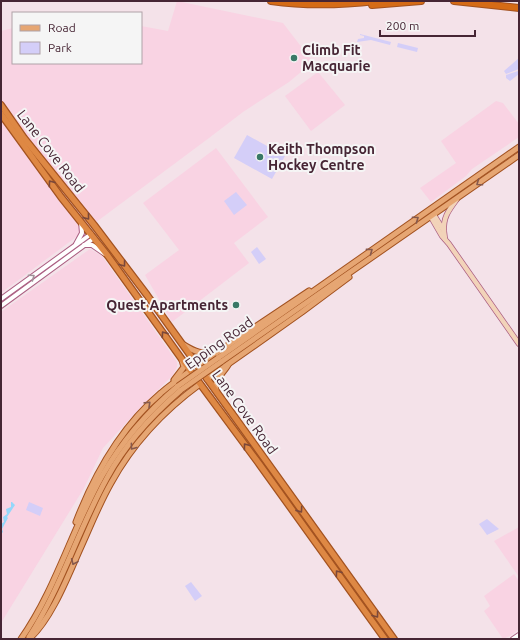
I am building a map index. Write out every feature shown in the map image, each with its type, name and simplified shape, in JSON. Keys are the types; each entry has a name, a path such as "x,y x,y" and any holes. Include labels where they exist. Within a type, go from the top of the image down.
{"highway":[{"path":"271,1 351,6 421,1"},
{"path":"332,4 376,1"},
{"path":"454,1 519,8"},
{"name":"Lane Cove Road","path":"1,105 99,232 182,344 394,639"},
{"name":"Lane Cove Road","path":"1,114 61,197 108,256 180,358 260,465 385,639"},
{"path":"92,236 99,232"},
{"path":"190,371 197,366"},
{"name":"Epping Road","path":"200,384 207,379"}],"main road":[{"name":"Epping Road","path":"21,639 44,600 96,487 133,430 151,410 338,274 519,147"},
{"name":"Epping Road","path":"219,360 365,262 519,155"},
{"path":"445,239 443,223 445,216 458,198"},
{"path":"428,210 444,231"},
{"path":"432,216 442,236 519,344"},
{"path":"207,379 339,286 365,262"},
{"path":"197,366 302,295 338,274"},
{"path":"182,344 200,353 220,350"},
{"path":"213,355 209,361 209,366 212,370 220,370"},
{"path":"63,558 86,496 107,457 121,436 138,415 160,393 170,386 184,367 180,358"},
{"path":"216,391 216,383 230,362"},
{"path":"180,388 190,371"},
{"path":"190,391 200,384"},
{"path":"170,386 190,391 205,391"},
{"name":"Epping Road","path":"28,639 48,603 95,502 115,464 127,446 148,421 180,388"}],"street":[{"path":"74,248 82,232 80,220"},
{"path":"1,306 84,245 92,236"},
{"path":"1,299 92,236"},
{"path":"84,245 92,245 108,256"},
{"path":"513,639 519,635"}],"shaded area":[{"path":"177,1 283,23 313,62 289,82 243,112 1,293 1,31 12,28 12,64 142,64 142,26 168,31"},
{"path":"318,72 345,105 311,131 285,96"},
{"path":"496,101 503,103 519,124 519,137 472,169 466,176 431,202 420,188 456,163 441,141"},
{"path":"216,148 268,217 234,243 249,263 172,322 145,275 179,250 143,203"},
{"path":"90,249 102,256 177,362 177,367 173,375 103,448 84,488 1,623 1,312"},
{"path":"519,527 519,577 494,541"},
{"path":"514,574 519,581 519,629 503,639 484,611 490,606 484,596"}],"green space":[{"path":"360,34 391,42 390,45 371,40 357,42 358,39 364,38 364,36"},
{"path":"398,43 418,48 417,52 397,47"},
{"path":"519,58 519,69 506,74 504,71"},
{"path":"518,71 519,74 510,81 506,78 506,75"},
{"name":"Keith Thompson Hockey Centre","path":"247,135 285,156 272,179 234,158"},
{"path":"236,192 247,205 234,215 224,201"},
{"path":"257,247 266,259 259,264 251,252"},
{"path":"29,502 43,508 40,516 26,510"},
{"path":"487,519 499,529 487,535 479,524"},
{"path":"191,582 202,596 195,601 185,586"}],"water":[{"path":"11,502 15,505 7,517 8,518 1,534 1,524 4,522 3,517 7,514 6,509 11,507"}],"place":[{"name":"Climb Fit Macquarie","path":"294,58"},
{"name":"Keith Thompson Hockey Centre","path":"260,157"},
{"name":"Quest Apartments","path":"236,305"}]}
